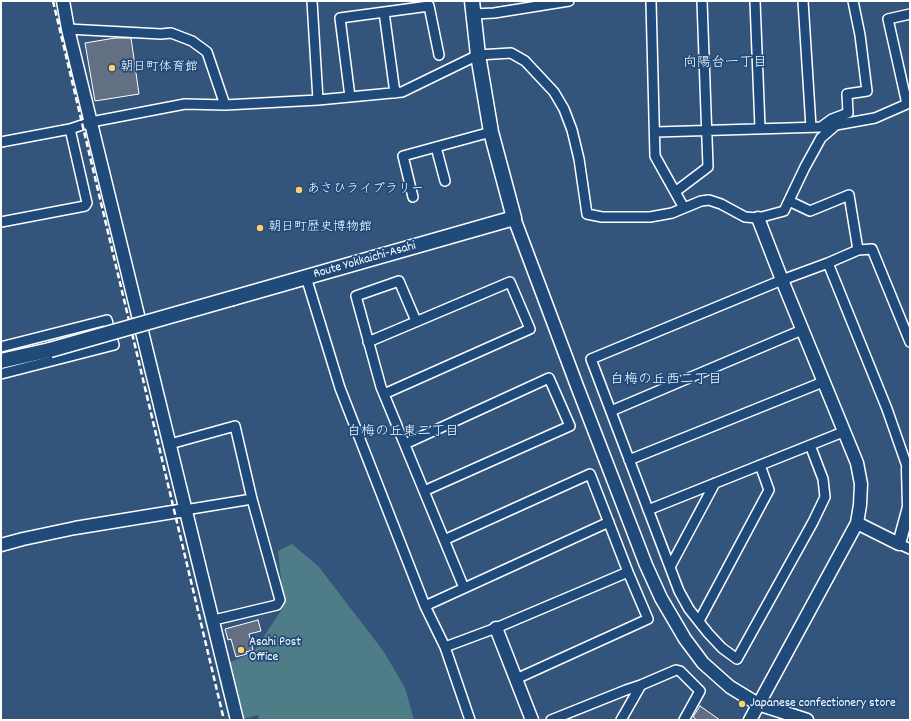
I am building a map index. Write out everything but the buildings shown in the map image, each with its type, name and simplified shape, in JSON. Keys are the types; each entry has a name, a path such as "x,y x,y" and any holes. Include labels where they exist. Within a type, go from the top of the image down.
{"main road":[{"path":"473,7 478,55 491,132 514,218"},
{"name":"Route Yokkaichi-Asahi","path":"1,361 50,350 514,218"}],"street":[{"path":"63,1 68,28 185,510 214,620 237,720"},
{"path":"312,1 318,100"},
{"path":"473,7 494,13 569,1"},
{"path":"651,1 656,132 655,156 684,208"},
{"path":"675,192 708,167 708,129 702,1"},
{"path":"755,1 760,128"},
{"path":"803,1 811,127"},
{"path":"656,132 708,129 821,127 832,119 848,113 846,94 867,91 860,35 853,1"},
{"path":"350,97 340,18 429,6 439,55"},
{"path":"384,12 395,93"},
{"path":"1,142 70,129 91,122 185,104 225,105 318,100 402,92 478,55 511,53 525,61 554,92 564,109 572,130 579,159 587,214 602,217 650,217 672,213 702,201 709,200 721,204 744,217 758,218 784,211 805,166 821,138 836,125 875,118 907,104 888,19 910,14"},
{"path":"68,28 161,34 171,33 192,41 207,52 225,105"},
{"path":"1,222 85,206 87,203 70,129"},
{"path":"413,197 403,156 491,132"},
{"path":"436,147 445,181"},
{"path":"789,201 810,211 849,195 858,250"},
{"path":"514,218 646,565 661,598 685,639 703,663 730,687 758,704 807,720"},
{"path":"750,720 857,523 861,484 856,463 844,432 758,218"},
{"path":"810,445 823,479 824,497 814,522 736,659 722,648 699,621 689,609 679,591 591,359 858,250 872,249 910,342"},
{"path":"828,263 887,409 909,468 910,507 905,546 857,523"},
{"path":"306,277 340,388 425,606 445,647 470,720"},
{"path":"416,321 399,281 356,296 384,394 464,588"},
{"path":"368,342 510,282 530,329 384,394"},
{"path":"1,347 107,320 114,345 1,374"},
{"path":"610,411 802,330"},
{"path":"405,444 549,378 570,426 424,492"},
{"path":"629,460 823,382"},
{"path":"170,444 235,426 252,499 280,600 277,605 214,620"},
{"path":"648,510 844,432"},
{"path":"699,621 770,490 760,465"},
{"path":"444,540 590,474 648,619 516,679"},
{"path":"670,567 715,483"},
{"path":"1,545 75,528 252,499"},
{"path":"425,606 609,522"},
{"path":"445,647 496,628 628,572"},
{"path":"496,628 532,720"},
{"path":"551,720 676,670 680,671 700,691 684,720"},
{"path":"621,720 641,685"}],"green space":[{"path":"292,544 319,567 384,652 405,688 414,720 259,720 258,715 243,719 228,663 253,653 284,606 278,551"}],"railway":[{"path":"53,1 224,720"}],"place":[{"name":"朝日町体育館","path":"112,68"},
{"name":"あさひライブラリー","path":"299,190"},
{"name":"朝日町歴史博物館","path":"260,228"},
{"name":"Asahi Post Office","path":"241,650"},
{"name":"Japanese confectionery store","path":"742,704"}],"district":[{"name":"向陽台一丁目","path":"725,64"},
{"name":"白梅の丘西二丁目","path":"666,381"},
{"name":"白梅の丘東二丁目","path":"403,433"}]}
